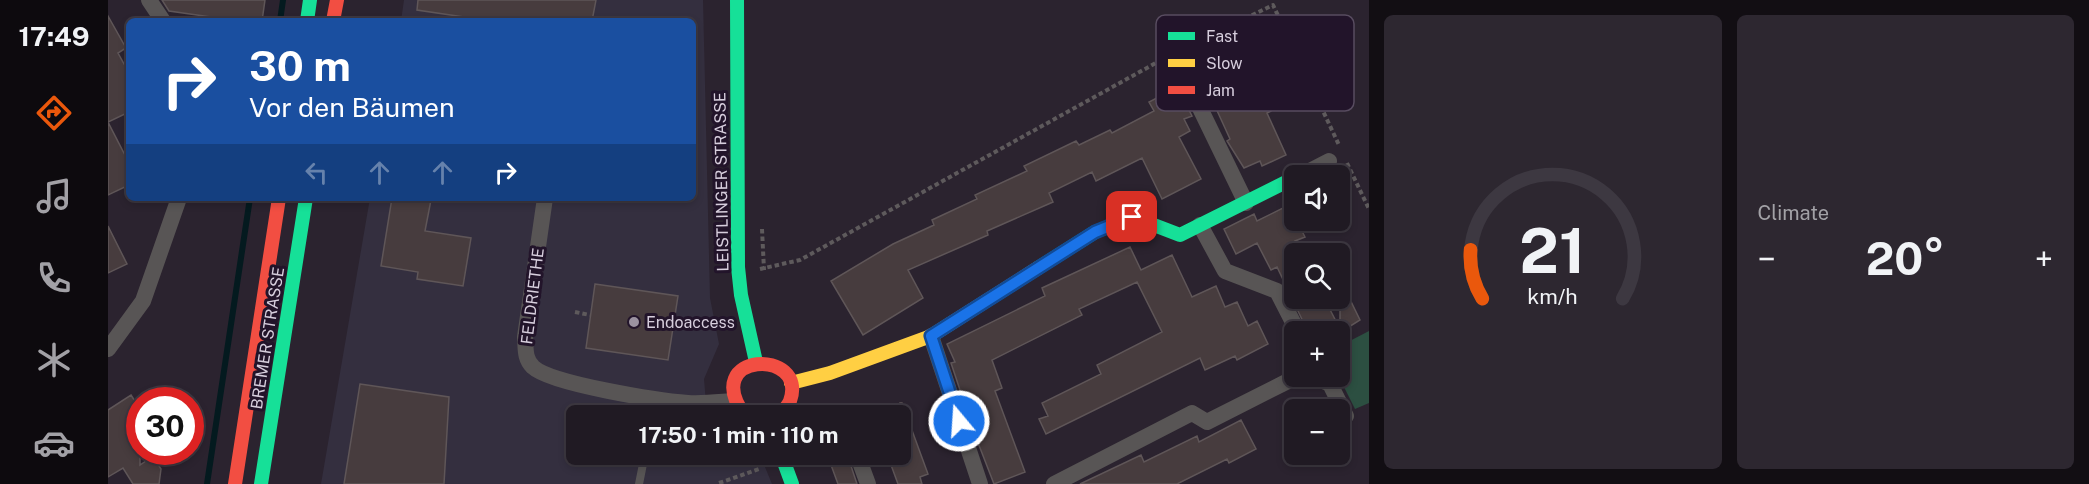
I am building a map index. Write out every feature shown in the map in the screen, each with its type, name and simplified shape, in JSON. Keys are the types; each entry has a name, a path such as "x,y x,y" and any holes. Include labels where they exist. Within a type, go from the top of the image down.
{"street":[{"path":"149,0 161,18"},
{"path":"307,18 310,0"},
{"path":"334,18 337,0"},
{"name":"LEISTLINGER STRASSE","path":"737,0 738,267 741,295 756,362"},
{"path":"1201,111 1246,203"},
{"path":"1321,165 1329,161"},
{"path":"791,383 830,373 931,336 1095,232 1132,217 1180,235 1284,183"},
{"path":"108,349 143,301 178,201"},
{"name":"BREMER STRASSE","path":"235,484 279,201"},
{"name":"BREMER STRASSE","path":"261,484 306,201"},
{"name":"FELDRIETHE","path":"545,201 525,337 528,360 543,374 553,378 689,403 734,401"},
{"path":"1200,225 1225,271 1277,291 1292,321"},
{"path":"931,336 980,484"},
{"path":"737,405 732,391 738,372 756,362 777,366 791,383 790,401 787,405"},
{"path":"1054,484 1192,413 1207,422 1284,383"},
{"path":"785,465 792,484"},
{"path":"861,465 868,484"}],"lane":[{"path":"654,405 656,398"},
{"path":"639,484 643,465"}],"path":[{"path":"1252,15 1273,5 1278,15"},
{"path":"764,270 800,260 1156,63"},
{"path":"1323,111 1369,209"},
{"path":"575,312 590,315"},
{"path":"719,483 759,469 758,465"}],"shaded area":[{"path":"404,0 703,0 710,298 719,344 704,379 706,405 566,405 566,465 764,465 772,484 321,484 369,201 696,201 696,18 401,18"}],"green space":[{"path":"1369,331 1369,403 1355,409 1344,387 1350,387 1350,341"}],"building":[{"path":"162,0 265,0 262,18 218,18 169,11"},
{"path":"418,0 596,0 593,18 471,18 417,10"},
{"path":"108,16 126,48 118,53 126,68 126,113 108,122"},
{"path":"1156,98 1156,111 1190,111 1192,116 1184,119 1190,131 1179,137 1201,179 1162,199 1142,158 1096,181 1092,172 1049,193 1053,202 987,231 988,235 908,270 923,298 863,335 831,281 893,244 934,225 932,220 977,199 975,195 1027,171 1024,166 1076,141 1079,145 1110,130 1112,133 1154,111 1149,102"},
{"path":"1217,111 1271,111 1267,113 1286,155 1262,166 1260,161 1244,168 1227,141 1230,139"},
{"path":"108,122 126,157 126,186 108,195"},
{"path":"392,201 431,201 425,231 471,238 463,286 417,279 418,272 381,266"},
{"path":"1284,208 1284,231 1302,231 1305,237 1295,241 1296,243 1284,243 1284,282 1277,267 1271,270 1257,243 1236,254 1224,229 1254,214 1257,221"},
{"path":"108,226 127,264 108,273"},
{"path":"1130,247 1141,270 1172,255 1192,297 1216,286 1225,307 1237,302 1248,326 1257,321 1268,344 1237,360 1235,356 1205,370 1200,358 1046,434 1039,419 1048,416 1042,403 1101,374 1097,365 1162,332 1137,282 1079,309 1082,315 992,360 1002,388 995,391 1025,472 994,484 975,435 951,363 955,362 947,344 1045,296 1042,288"},
{"path":"595,284 678,296 668,360 586,348"},
{"path":"1350,300 1360,320 1350,326 1350,321 1340,321 1340,309 1350,309"},
{"path":"1297,309 1330,309 1336,321 1303,321"},
{"path":"360,384 449,397 444,484 344,484"},
{"path":"126,398 126,465 159,465 161,469 159,484 133,484 123,468 108,477 108,410"},
{"path":"1241,420 1256,449 1229,463 1227,459 1177,484 1080,484 1141,455 1144,462 1197,436 1199,442"},
{"path":"911,428 928,474 920,477 922,484 898,484 891,465 911,465"},
{"path":"831,465 851,465 857,484 838,484"}],"waterway":[{"path":"280,18 283,0"},
{"path":"207,484 250,201"}],"traffic: fast":[{"path":"307,18 310,0"},
{"path":"737,0 738,267 741,295 756,362"},
{"path":"1038,268 1095,232 1133,217 1180,235 1284,183"},
{"path":"261,484 306,201"},
{"path":"785,465 792,484"}],"traffic: slow":[{"path":"791,383 830,373 931,336 1038,268"}],"traffic: jam":[{"path":"334,18 337,0"},
{"path":"235,484 279,201"},
{"path":"739,405 734,395 735,379 744,369 757,364 772,365 784,372 792,384 787,405"}],"place":[{"name":"Endoaccess","path":"634,322"}],"route":[{"path":"959,421 931,336 1095,232 1132,217"}]}
